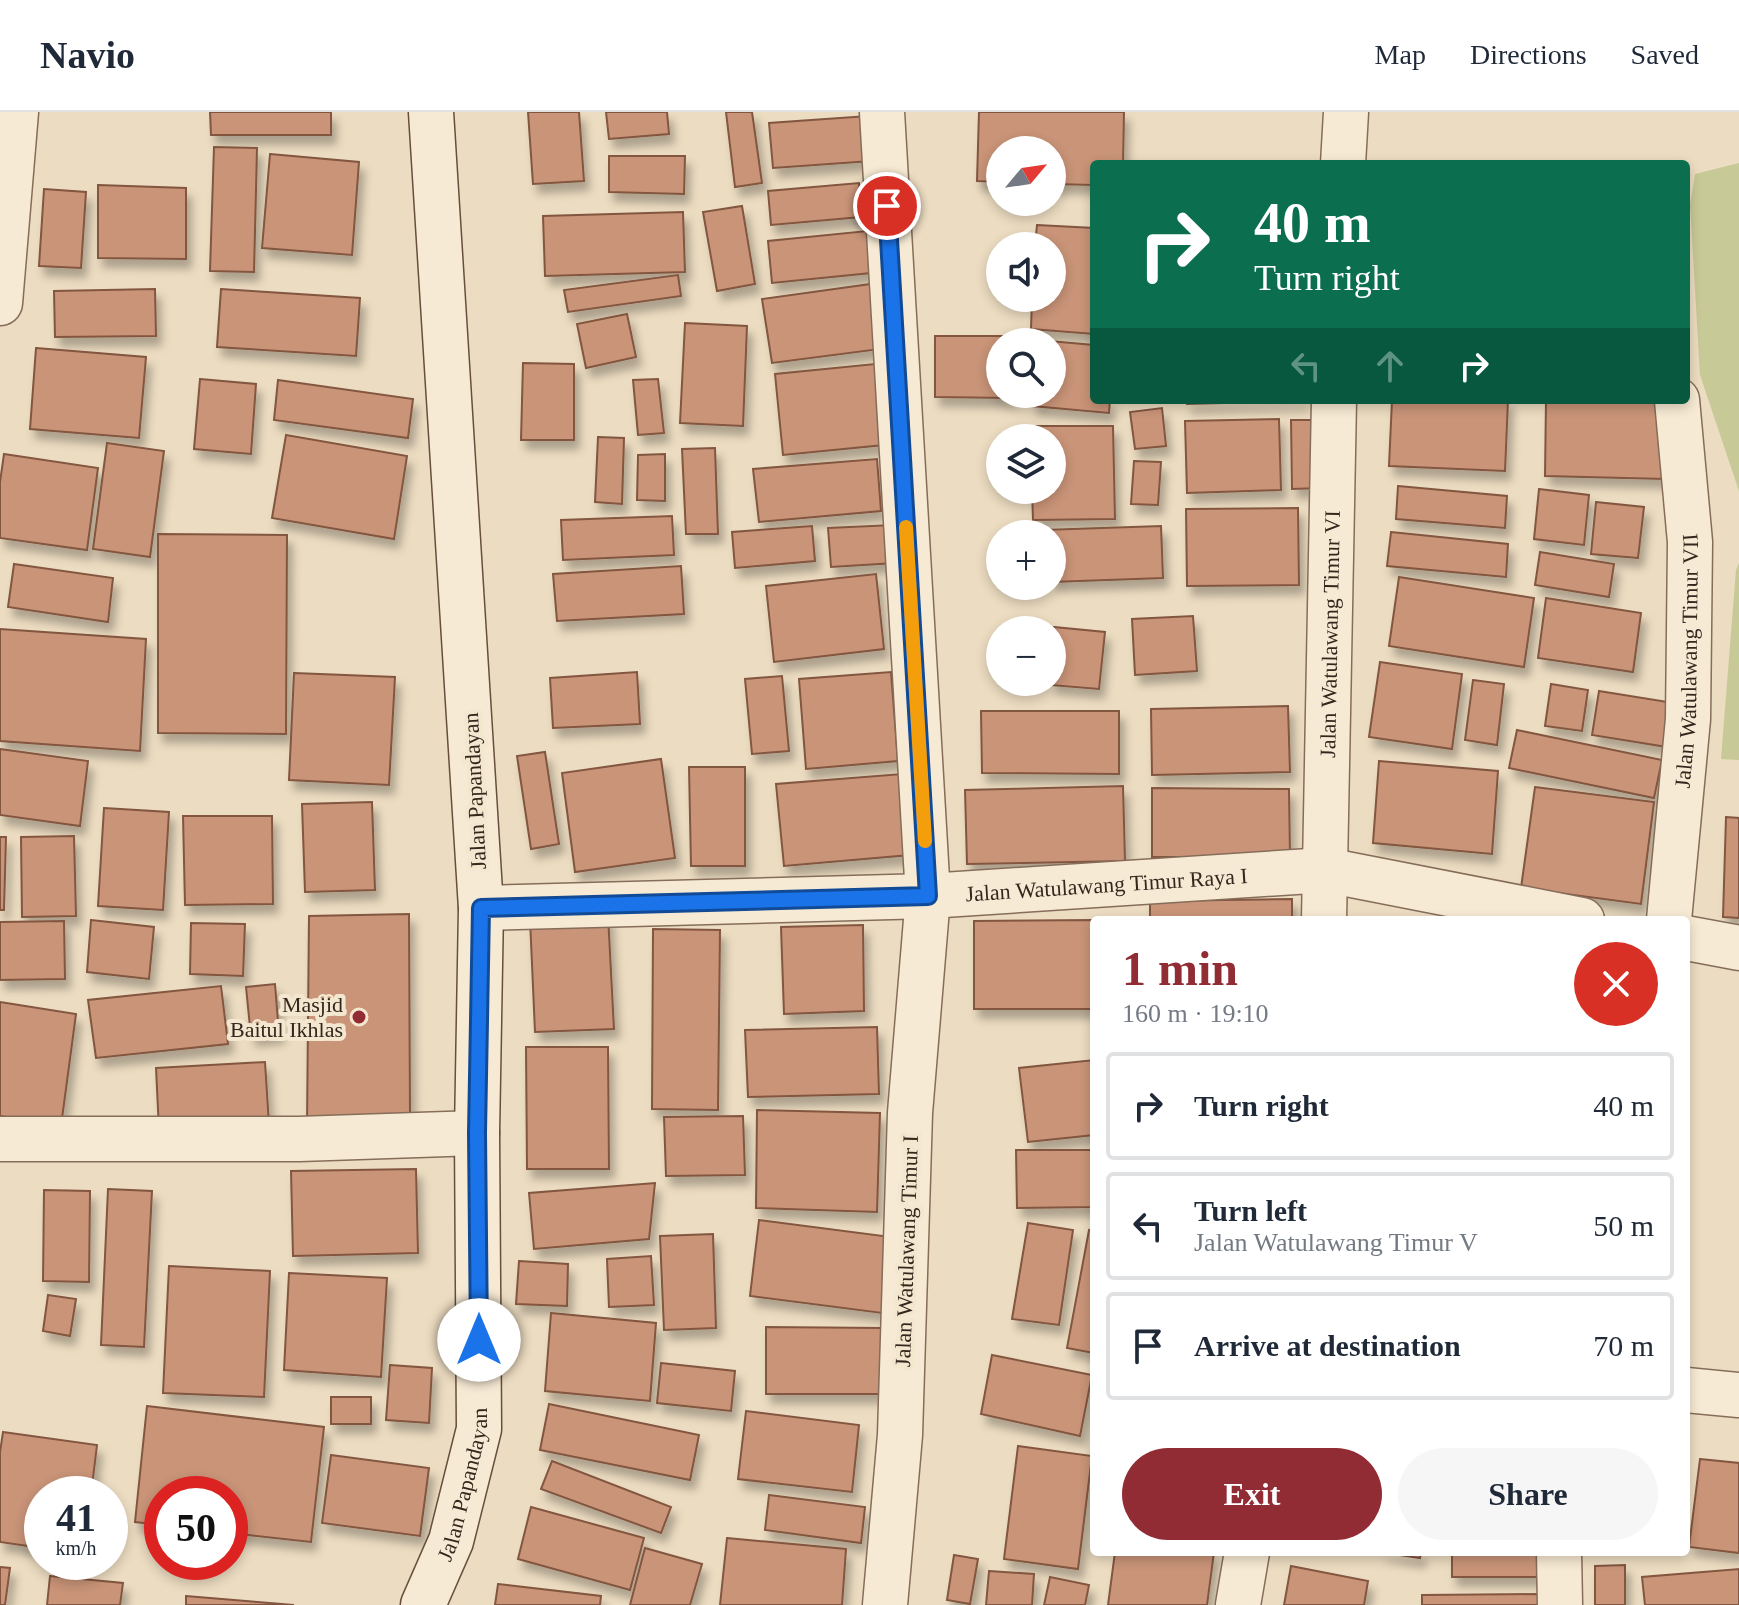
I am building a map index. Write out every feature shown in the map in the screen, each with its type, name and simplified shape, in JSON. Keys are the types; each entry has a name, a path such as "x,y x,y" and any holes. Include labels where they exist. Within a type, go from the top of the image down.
{"street":[{"path":"0,303 16,112"},
{"name":"Jalan Papandayan","path":"423,1605 451,1541 479,1429 477,1133 481,908 431,112"},
{"name":"Jalan Watulawang Timur I","path":"882,112 928,896 910,1113 900,1435 885,1605"},
{"path":"1343,160 1346,112"},
{"name":"Jalan Watulawang Timur VI","path":"1324,916 1334,404"},
{"name":"Jalan Watulawang Timur VII","path":"1669,916 1688,719 1690,601 1690,542 1677,404"},
{"name":"Jalan Watulawang Timur Raya I","path":"481,908 928,896 1326,870 1562,916"},
{"path":"1690,939 1739,948"},
{"path":"0,1139 299,1139 477,1133"},
{"path":"1690,1390 1739,1395"},
{"path":"1238,1605 1246,1556"},
{"path":"1559,1556 1560,1605"}],"green space":[{"path":"1739,163 1739,491 1700,375 1690,205 1695,174"},
{"path":"1739,563 1739,760 1721,759"}],"building":[{"path":"210,112 331,112 331,135 211,135"},
{"path":"528,112 579,112 584,181 533,184"},
{"path":"606,112 667,112 669,134 609,139"},
{"path":"726,112 752,112 762,183 735,187"},
{"path":"979,112 1124,112 1123,160 1090,160 1090,185 1066,184 1066,136 986,136 986,181 977,181"},
{"path":"868,116 871,161 773,168 769,123"},
{"path":"214,147 257,148 254,272 210,271"},
{"path":"270,154 359,162 352,255 262,248"},
{"path":"609,156 685,156 684,194 609,192"},
{"path":"859,183 861,217 771,225 768,191"},
{"path":"98,185 186,188 186,259 98,258"},
{"path":"44,189 86,192 81,268 39,266"},
{"path":"742,206 755,284 717,291 703,212"},
{"path":"683,212 685,272 545,276 543,216"},
{"path":"1037,225 1090,228 1090,334 1066,332 1066,328 1031,328 1032,312 1066,312 1066,232 1036,232"},
{"path":"867,231 871,273 772,283 768,241"},
{"path":"678,275 681,296 568,312 564,290"},
{"path":"878,283 888,348 772,363 762,299"},
{"path":"155,289 156,336 55,337 54,291"},
{"path":"221,289 360,298 356,356 217,347"},
{"path":"627,314 636,357 586,368 577,324"},
{"path":"685,323 747,326 743,426 680,423"},
{"path":"935,336 986,336 986,398 935,397"},
{"path":"1066,342 1090,345 1090,404 1110,404 1109,413 1054,408 1066,408"},
{"path":"36,348 146,357 139,438 30,429"},
{"path":"523,363 574,364 574,440 521,440"},
{"path":"885,363 894,444 783,455 775,374"},
{"path":"200,379 256,384 251,454 194,449"},
{"path":"658,379 664,433 638,435 633,380"},
{"path":"278,380 413,399 408,438 274,420"},
{"path":"1392,404 1508,404 1505,471 1389,466"},
{"path":"1546,404 1667,404 1665,479 1545,476"},
{"path":"1162,408 1166,446 1135,449 1130,412"},
{"path":"1279,419 1281,490 1187,493 1185,421"},
{"path":"1291,420 1319,420 1321,488 1292,489"},
{"path":"1066,426 1113,426 1115,519 1033,520 1032,504 1066,504"},
{"path":"286,435 407,456 394,539 272,518"},
{"path":"598,437 624,438 622,504 595,502"},
{"path":"107,443 164,451 150,557 93,549"},
{"path":"715,448 718,534 686,534 682,449"},
{"path":"4,454 98,468 87,550 0,538 0,482"},
{"path":"665,454 665,501 637,500 638,455"},
{"path":"877,459 881,511 759,522 753,469"},
{"path":"1134,461 1161,462 1158,505 1131,504"},
{"path":"1398,486 1507,496 1505,528 1396,519"},
{"path":"1539,489 1589,495 1584,545 1534,539"},
{"path":"1596,502 1644,507 1638,558 1591,554"},
{"path":"1298,508 1299,585 1187,586 1186,509"},
{"path":"672,516 674,555 563,560 561,520"},
{"path":"893,525 895,563 831,567 828,528"},
{"path":"812,526 815,561 735,568 732,532"},
{"path":"1161,526 1163,578 1066,581 1066,529"},
{"path":"1391,532 1508,544 1506,577 1387,566"},
{"path":"158,534 287,535 286,734 158,733"},
{"path":"1540,552 1614,564 1609,597 1535,585"},
{"path":"14,564 113,578 108,622 8,607"},
{"path":"681,566 684,614 557,621 553,574"},
{"path":"876,574 884,649 774,662 766,586"},
{"path":"1399,577 1534,598 1524,667 1389,646"},
{"path":"1546,598 1641,613 1633,672 1538,658"},
{"path":"1193,616 1197,671 1135,675 1132,619"},
{"path":"1066,628 1105,632 1099,689 1066,686"},
{"path":"0,629 146,639 140,751 0,741"},
{"path":"1380,662 1462,674 1452,749 1369,737"},
{"path":"637,672 640,724 553,728 550,678"},
{"path":"891,672 898,761 806,769 799,679"},
{"path":"294,673 395,677 389,785 289,780"},
{"path":"782,676 789,751 752,754 745,679"},
{"path":"1473,680 1504,684 1497,745 1465,740"},
{"path":"1551,684 1588,690 1582,731 1545,726"},
{"path":"1599,691 1674,703 1667,747 1592,735"},
{"path":"1288,706 1290,772 1152,775 1151,709"},
{"path":"981,711 1119,711 1119,774 982,773"},
{"path":"1517,730 1662,760 1654,798 1509,768"},
{"path":"0,749 88,761 80,826 0,815"},
{"path":"545,752 559,844 531,849 517,756"},
{"path":"661,759 675,858 575,872 562,773"},
{"path":"1379,761 1498,771 1492,854 1373,843"},
{"path":"689,767 745,767 745,866 691,866"},
{"path":"902,774 910,855 784,866 776,784"},
{"path":"1123,786 1125,861 967,864 965,790"},
{"path":"1535,787 1654,802 1641,904 1521,888"},
{"path":"1152,788 1289,789 1290,857 1152,857"},
{"path":"372,802 375,890 305,892 302,804"},
{"path":"104,808 169,812 163,910 98,906"},
{"path":"183,816 272,816 273,904 185,905"},
{"path":"1726,817 1739,818 1739,918 1723,917"},
{"path":"74,836 76,916 22,917 21,837"},
{"path":"0,837 6,837 4,910 0,910"},
{"path":"1292,899 1292,916 1150,916 1150,901"},
{"name":"Masjid Baitul Ikhlas","path":"409,914 410,1117 307,1125 309,916"},
{"path":"608,915 614,1029 535,1032 530,919"},
{"path":"91,920 154,927 149,979 87,972"},
{"path":"1090,920 1090,1009 974,1009 974,921"},
{"path":"64,921 65,979 0,980 0,922"},
{"path":"191,923 245,924 243,976 190,974"},
{"path":"863,925 864,1011 784,1014 781,927"},
{"path":"653,929 720,930 718,1110 652,1109"},
{"path":"275,984 279,1034 251,1037 246,987"},
{"path":"221,986 228,1044 96,1058 88,1000"},
{"path":"0,1002 76,1014 61,1126 0,1116"},
{"path":"877,1027 879,1094 748,1097 745,1030"},
{"path":"526,1047 608,1047 609,1169 527,1169"},
{"path":"1090,1060 1090,1135 1028,1142 1019,1068"},
{"path":"265,1062 269,1125 159,1130 156,1068"},
{"path":"757,1110 880,1113 877,1212 756,1208"},
{"path":"743,1116 745,1175 666,1176 664,1117"},
{"path":"1016,1150 1090,1150 1090,1207 1017,1208"},
{"path":"416,1169 418,1253 293,1256 291,1171"},
{"path":"655,1183 649,1239 534,1249 529,1193"},
{"path":"108,1189 152,1191 144,1347 101,1345"},
{"path":"44,1190 90,1191 89,1282 43,1281"},
{"path":"759,1220 891,1237 882,1313 750,1296"},
{"path":"1028,1223 1073,1230 1059,1325 1012,1319"},
{"path":"1089,1230 1090,1352 1067,1348"},
{"path":"713,1234 716,1328 664,1330 660,1236"},
{"path":"651,1256 654,1305 609,1307 607,1259"},
{"path":"519,1261 568,1264 567,1306 516,1304"},
{"path":"169,1266 270,1271 264,1397 163,1393"},
{"path":"289,1273 387,1278 381,1377 284,1370"},
{"path":"48,1295 76,1299 70,1336 43,1331"},
{"path":"551,1313 656,1323 650,1401 545,1391"},
{"path":"766,1327 884,1328 885,1394 766,1394"},
{"path":"992,1355 1090,1375 1080,1436 981,1414"},
{"path":"661,1363 735,1371 731,1411 657,1403"},
{"path":"390,1365 432,1368 429,1423 386,1420"},
{"path":"331,1397 371,1397 371,1424 331,1424"},
{"path":"549,1404 699,1435 690,1480 540,1450"},
{"path":"147,1406 324,1427 311,1542 248,1535 248,1476 144,1476 144,1523 135,1522"},
{"path":"746,1411 859,1425 852,1492 738,1479"},
{"path":"3,1432 97,1445 93,1476 24,1476 24,1545 0,1542 0,1452"},
{"path":"1018,1446 1090,1456 1078,1569 1004,1559"},
{"path":"331,1455 429,1468 420,1536 322,1523"},
{"path":"1700,1459 1739,1463 1739,1553 1690,1547"},
{"path":"552,1461 671,1507 661,1533 541,1489"},
{"path":"769,1495 865,1507 861,1543 765,1530"},
{"path":"531,1507 644,1538 630,1590 518,1559"},
{"path":"727,1538 846,1549 842,1605 720,1605"},
{"path":"645,1548 702,1564 690,1605 630,1605"},
{"path":"954,1555 978,1559 970,1604 947,1600"},
{"path":"1114,1556 1213,1556 1207,1605 1108,1605"},
{"path":"1452,1556 1539,1556 1539,1577 1452,1577"},
{"path":"1625,1565 1625,1605 1595,1605 1595,1566"},
{"path":"1291,1566 1368,1581 1364,1605 1284,1605"},
{"path":"0,1567 10,1568 5,1605 0,1605"},
{"path":"1739,1569 1739,1605 1645,1605 1642,1577"},
{"path":"989,1571 1034,1574 1032,1605 986,1605"},
{"path":"1050,1577 1089,1585 1085,1605 1044,1605"},
{"path":"50,1580 123,1583 120,1605 47,1605"},
{"path":"498,1584 601,1596 600,1605 495,1605"},
{"path":"1539,1594 1539,1605 1422,1605 1422,1595"},
{"path":"186,1596 294,1605 186,1605"}],"slow traffic":[{"path":"906,527 925,841"}],"place":[{"name":"Masjid Baitul Ikhlas","path":"359,1017"}],"route":[{"path":"479,1340 477,1133 481,908 928,896 887,206"}]}
